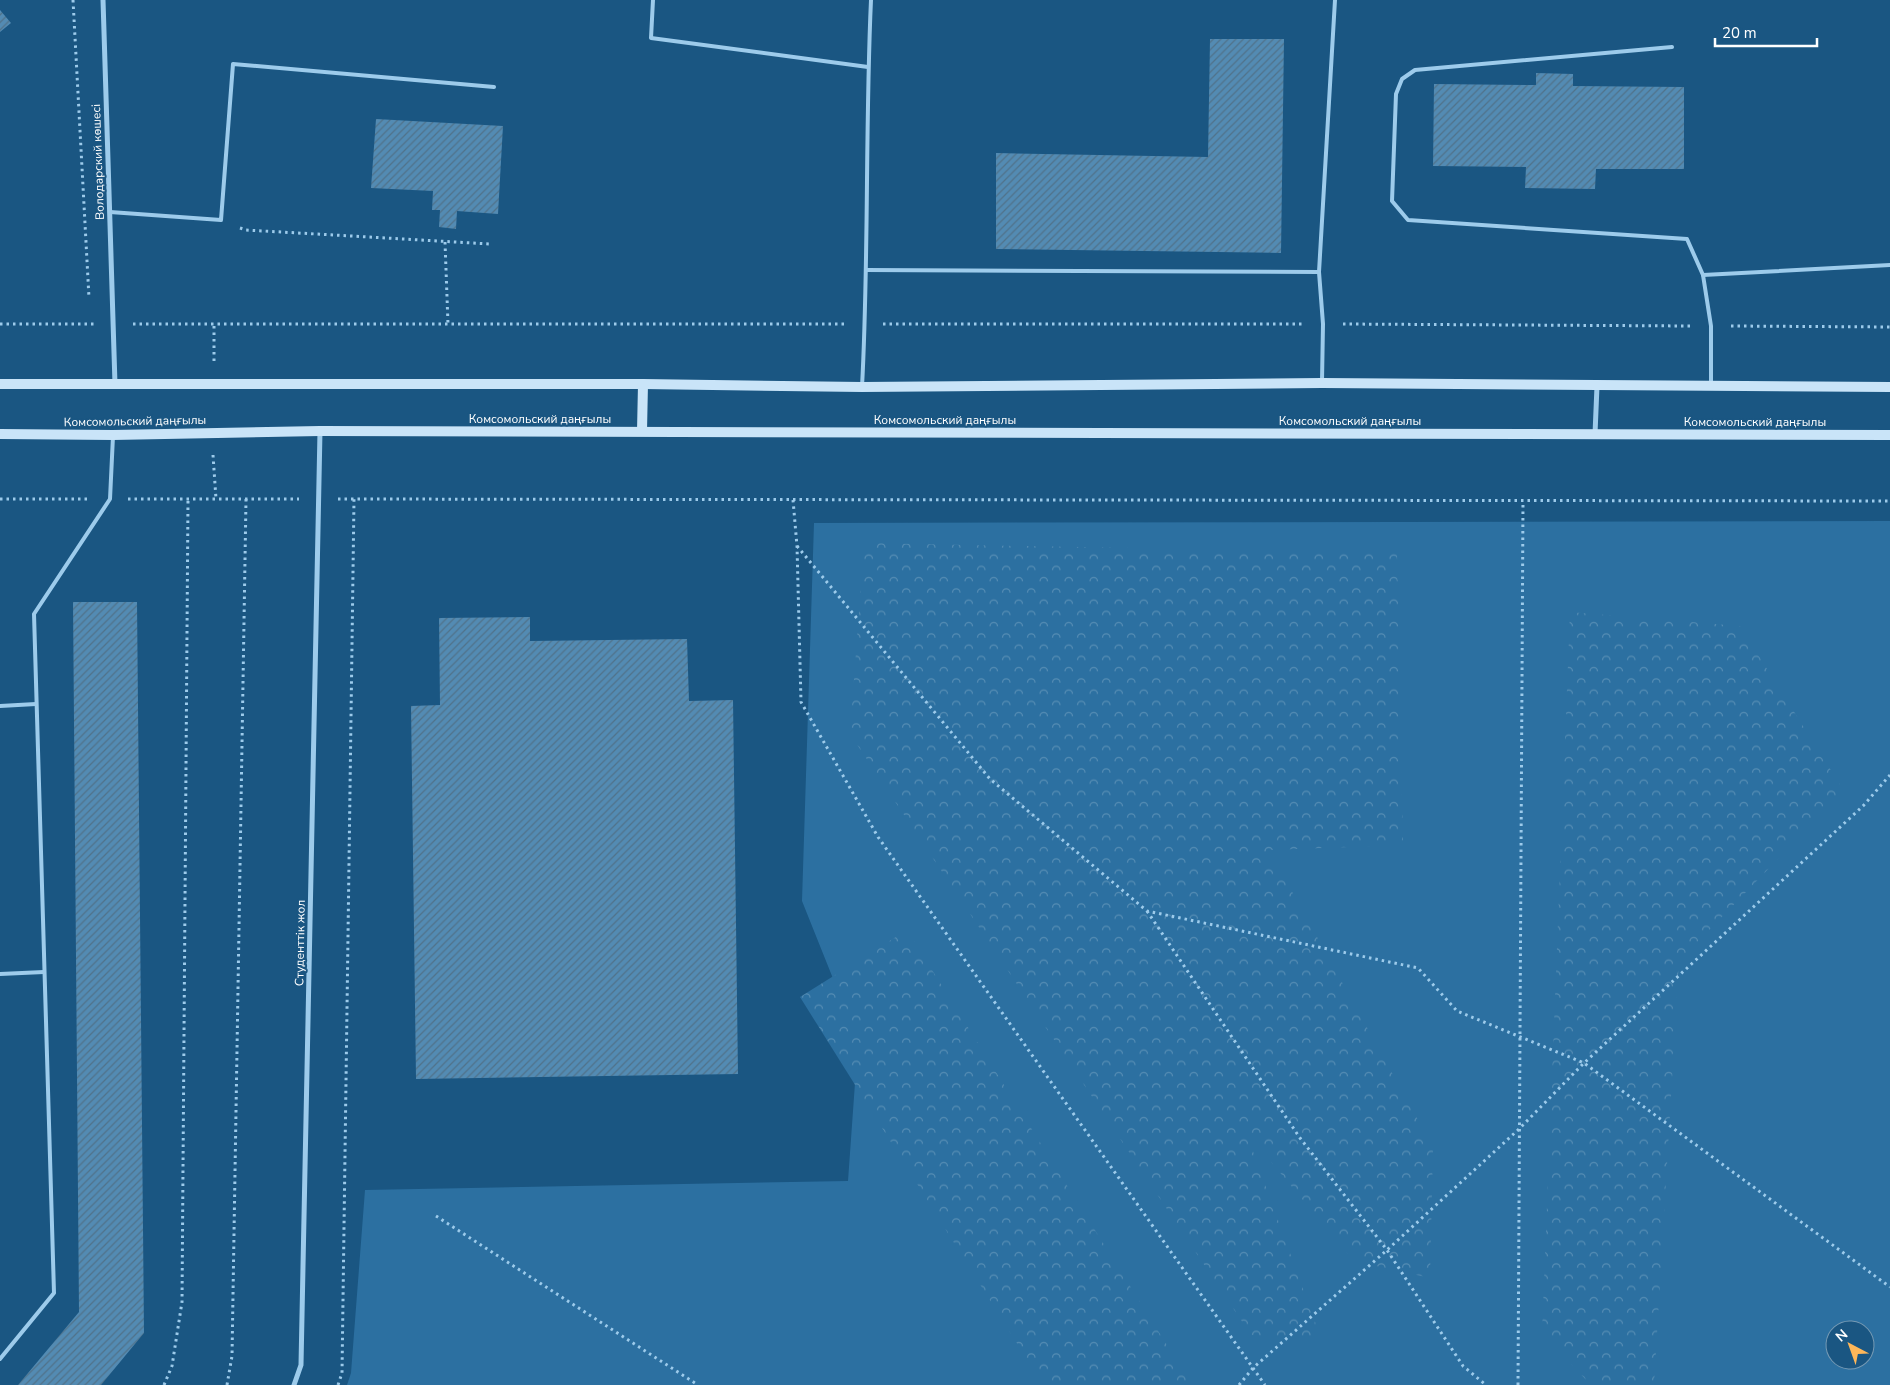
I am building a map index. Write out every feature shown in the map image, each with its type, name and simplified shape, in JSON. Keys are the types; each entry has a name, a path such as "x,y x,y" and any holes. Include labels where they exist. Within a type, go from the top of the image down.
{"street":[{"name":"Володарский көшесі","path":"103,0 115,384"},
{"path":"0,384 862,386 1322,384 1890,387"},
{"path":"642,431 643,384"},
{"path":"1595,434 1597,386"},
{"name":"Комсомольский даңғылы","path":"0,434 113,435 320,431 642,431 1890,435"},
{"name":"Студенттік жол","path":"294,1385 301,1365 320,431"}],"lane":[{"path":"653,0 651,38 868,67"},
{"path":"862,386 866,324 868,67 871,0"},
{"path":"1322,384 1323,324 1319,272 1334,0"},
{"path":"1672,47 1415,70 1402,79 1396,94 1392,201 1408,220 1687,239 1703,275 1711,326 1711,386"},
{"path":"110,212 221,220 233,64 494,87"},
{"path":"1703,275 1890,265"},
{"path":"866,270 1319,272"},
{"path":"0,1359 54,1294 34,614 110,499 113,435"},
{"path":"0,706 36,704"},
{"path":"0,974 44,972"}],"path":[{"path":"74,0 90,304"},
{"path":"221,220 246,230 490,244"},
{"path":"445,242 448,324"},
{"path":"0,324 1890,326"},
{"path":"214,324 214,384"},
{"path":"212,433 216,500"},
{"path":"0,499 1890,501"},
{"path":"227,1385 232,1356 246,499"},
{"path":"164,1385 172,1366 182,1302 188,500"},
{"path":"338,1385 342,1373 354,500"},
{"path":"792,500 797,546 801,702 878,837 1265,1385"},
{"path":"1518,1385 1523,501"},
{"path":"797,546 990,779 1147,911 1300,1138 1387,1250 1463,1366 1486,1385"},
{"path":"1238,1385 1253,1368 1387,1250 1519,1128 1584,1063 1863,806 1890,775"},
{"path":"1147,911 1418,968 1457,1011 1584,1063 1890,1287"},
{"path":"436,1216 698,1385"}],"green space":[{"path":"1890,521 1890,1385 347,1385 351,1373 365,1190 848,1181 858,1041 802,901 814,523"},
{"path":"864,543 1397,553 1403,845 1269,850 1433,1147 1430,1278 1354,1261 1246,1132 1322,1341 1251,1335 850,734"},
{"path":"1570,612 1740,626 1844,791 1679,961 1654,1385 1591,1385 1542,1334"},
{"path":"907,930 1192,1385 1043,1385 800,997"}],"building":[{"path":"0,10 11,23 0,32"},
{"path":"1210,39 1284,39 1281,253 996,249 996,153 1208,157"},
{"path":"1536,73 1573,74 1573,86 1684,87 1684,169 1596,169 1595,189 1525,188 1526,167 1433,166 1434,84 1536,85"},
{"path":"376,119 503,126 498,214 457,211 456,229 439,227 440,210 432,210 433,191 371,188"},
{"path":"73,602 137,602 144,1333 101,1385 18,1385 79,1312"},
{"path":"530,617 530,641 687,639 689,701 733,700 738,1074 416,1079 411,706 440,705 439,618"}]}
